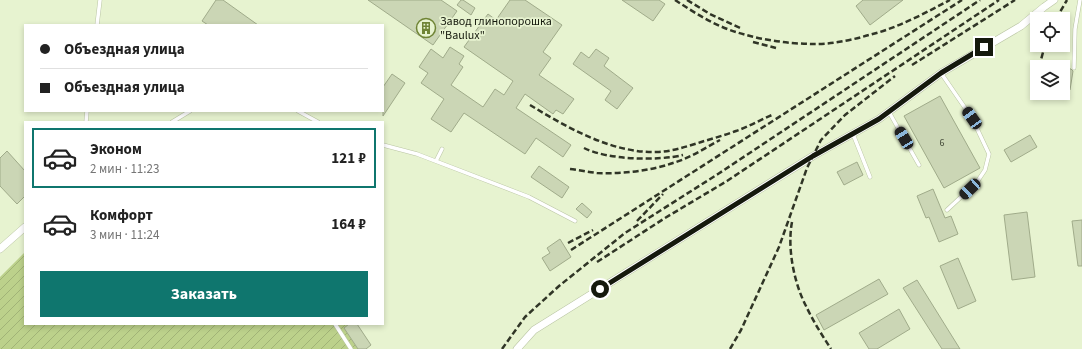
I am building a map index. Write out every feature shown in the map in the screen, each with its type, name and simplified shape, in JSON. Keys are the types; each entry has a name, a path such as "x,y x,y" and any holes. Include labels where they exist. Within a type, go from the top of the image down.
{"street":[{"path":"517,349 534,330 813,156 888,112 941,73 1020,26 1044,6 1054,0"},
{"path":"0,249 24,228"}],"lane":[{"path":"97,24 100,0"},
{"path":"1074,68 1075,29 1080,0"},
{"path":"941,73 972,118 988,154 985,170 977,182 947,210"},
{"path":"174,121 188,112"},
{"path":"304,112 317,121"},
{"path":"888,112 920,164"},
{"path":"852,134 870,177"},
{"path":"384,145 417,154 529,197 574,221"},
{"path":"436,161 442,149"},
{"path":"336,325 351,349"}],"green space":[{"path":"24,253 24,325 348,325 363,349 0,349 0,277"}],"building":[{"path":"216,0 223,0 257,24 206,24 202,21"},
{"name":"Завод глинопорошка \"Baulux\"","path":"368,0 441,0 457,11 433,45"},
{"path":"461,0 475,8 471,15 457,5"},
{"path":"510,0 525,0 562,25 543,52 551,58 539,75 574,99 563,114 556,110 553,114 525,94 516,108 571,145 563,157 536,138 525,154 464,113 451,132 431,119 444,99 421,83 428,73 419,67 431,49 443,58 450,47 464,56 459,64 463,67 451,85 483,107 495,89 504,95 513,81 464,47 488,14 496,20"},
{"path":"622,0 659,0 665,4 653,21"},
{"path":"863,0 903,0 870,25 856,6"},
{"path":"596,49 609,58 604,66 633,88 617,109 605,100 611,91 573,64 581,52 589,58"},
{"path":"1070,69 1073,71 1070,90"},
{"path":"392,74 405,83 383,116 384,112 384,86"},
{"path":"940,96 980,168 944,188 904,116"},
{"path":"1030,135 1037,147 1011,162 1004,150"},
{"path":"7,151 24,170 24,197 17,204 0,186 0,158"},
{"path":"857,162 863,175 844,185 837,172"},
{"path":"539,166 569,187 562,198 531,177"},
{"path":"933,189 945,218 951,216 958,234 939,242 929,217 926,218 917,196"},
{"path":"582,203 592,212 587,218 576,209"},
{"path":"1027,212 1035,277 1012,280 1004,215"},
{"path":"1082,220 1082,266 1078,266 1072,221"},
{"path":"560,239 571,257 550,271 542,258 550,253 547,248"},
{"path":"958,258 976,301 958,309 940,266"},
{"path":"879,279 888,294 824,330 816,315"},
{"path":"917,280 960,349 942,349 903,288"},
{"path":"899,309 910,329 877,349 869,349 859,333"},
{"path":"348,325 358,325 371,345 366,349 358,349 344,328"}],"railway":[{"path":"675,0 714,23 742,34 791,43 815,44 856,39 880,32 911,20 950,0"},
{"path":"687,0 710,14 740,28"},
{"path":"571,250 962,0"},
{"path":"502,349 525,317 559,286 625,233 718,174 980,0"},
{"path":"597,262 665,218 727,181 999,0"},
{"path":"912,65 1015,0"},
{"path":"1060,12 1067,0"},
{"path":"753,42 776,48"},
{"path":"1041,60 1043,52"},
{"path":"730,349 741,330 779,247 807,168 821,140 845,115 895,76"},
{"path":"530,105 575,131 608,144 625,149 659,152 674,150 726,134 772,115"},
{"path":"570,169 597,173 645,170 679,161 720,140"},
{"path":"584,148 606,155 647,159 683,155"},
{"path":"637,221 663,194"},
{"path":"792,222 790,243 791,254 798,287 812,317 831,349"},
{"path":"568,243 593,230"}],"place":[{"name":"Завод глинопорошка \"Baulux\"","path":"426,28"}],"route":[{"path":"600,289 813,156 879,119 941,73 984,47"}]}
